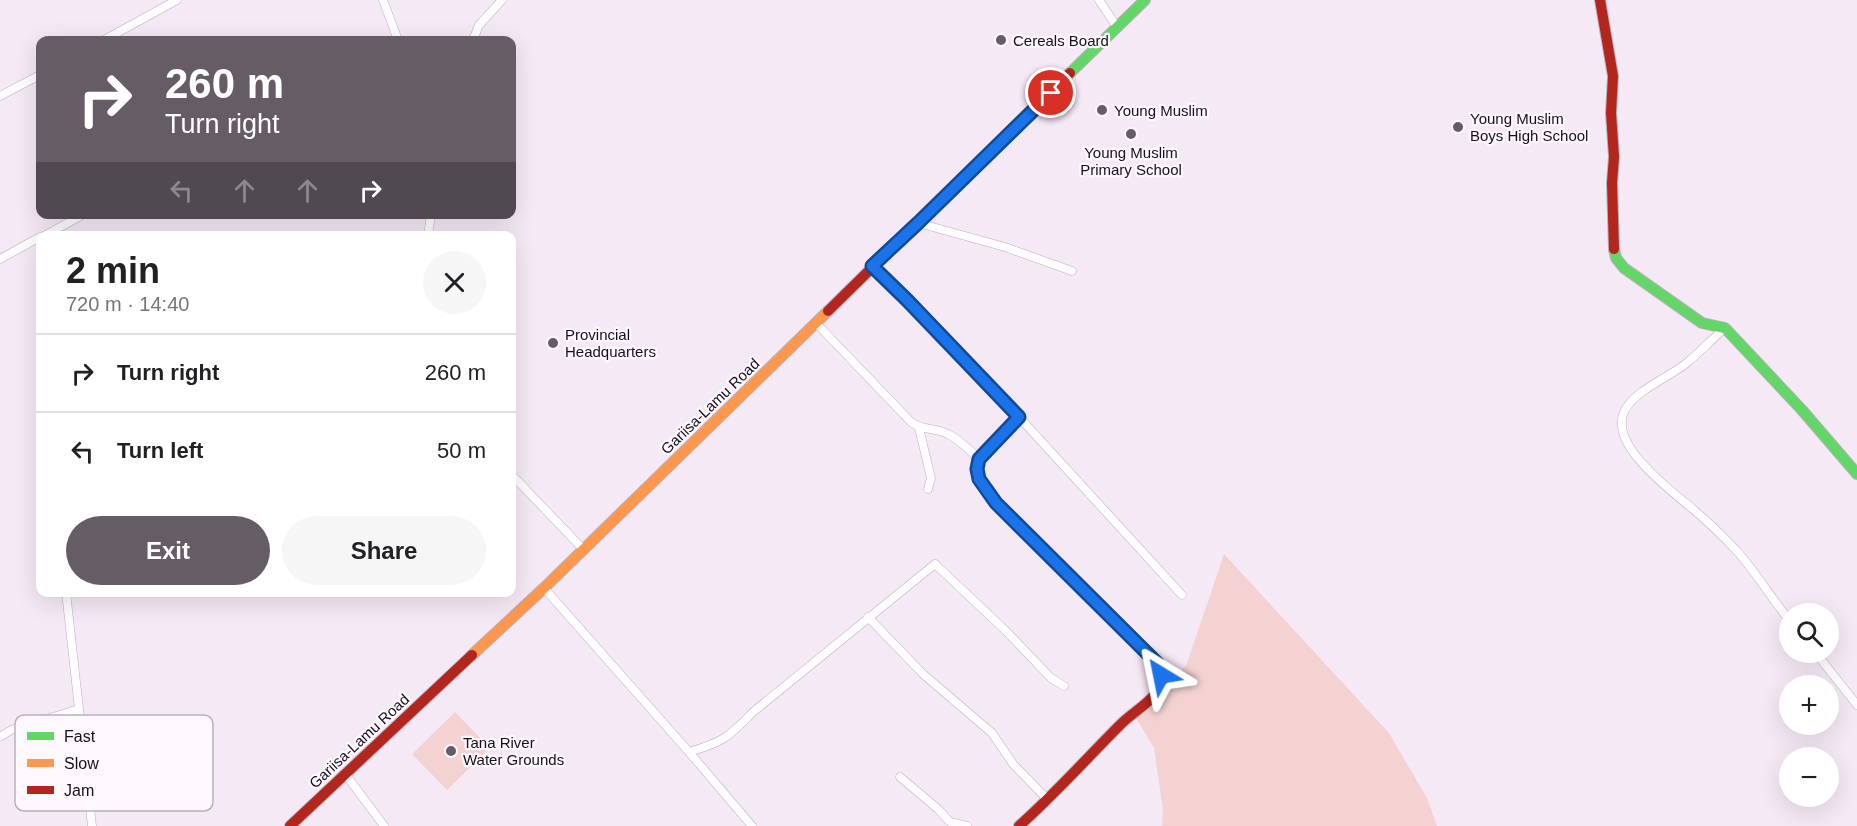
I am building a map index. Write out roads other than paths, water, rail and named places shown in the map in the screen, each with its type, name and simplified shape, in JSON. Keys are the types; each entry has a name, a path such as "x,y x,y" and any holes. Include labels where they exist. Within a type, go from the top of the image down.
{"street":[{"path":"111,36 177,0"},
{"path":"383,0 396,36"},
{"path":"475,36 479,25 502,0"},
{"path":"1099,0 1117,27"},
{"name":"Gariisa-Lamu Road","path":"290,826 544,588 1145,0"},
{"path":"1600,0 1613,76 1611,112 1614,157 1613,245 1616,258 1624,268 1702,323 1725,328 1752,354 1857,474"},
{"path":"0,96 36,77"},
{"path":"52,231 74,219"},
{"path":"918,223 1005,247 1072,271"},
{"path":"0,259 36,239"},
{"path":"872,266 1019,417 1182,595"},
{"path":"816,323 919,428 931,478 927,489"},
{"path":"1725,328 1687,363 1640,393 1622,416 1622,430 1628,445 1648,469 1733,548 1779,607"},
{"path":"1019,417 979,459 977,469 979,479 996,503 1157,663 1161,675 1157,692 1123,722 1048,800 1019,826"},
{"path":"919,428 939,430 950,434 979,459"},
{"path":"516,480 583,549"},
{"path":"689,752 714,745 729,736 753,712 935,564 1006,631 1051,678 1064,686"},
{"path":"544,588 752,826"},
{"path":"67,597 80,715"},
{"path":"868,617 923,674 992,733 1013,764 1048,800"},
{"path":"1824,663 1857,705"},
{"path":"60,715 79,709"},
{"path":"0,737 15,729"},
{"path":"346,774 384,826"},
{"path":"900,777 938,808 950,822 967,826"},
{"path":"90,811 92,826"}],"place":[{"name":"Cereals Board","path":"1001,40"},
{"name":"Young Muslim","path":"1102,110"},
{"name":"Young Muslim Boys High School","path":"1458,127"},
{"name":"Young Muslim Primary School","path":"1131,134"},
{"name":"Provincial Headquarters","path":"553,343"},
{"name":"Tana River Water Grounds","path":"451,751"}]}
